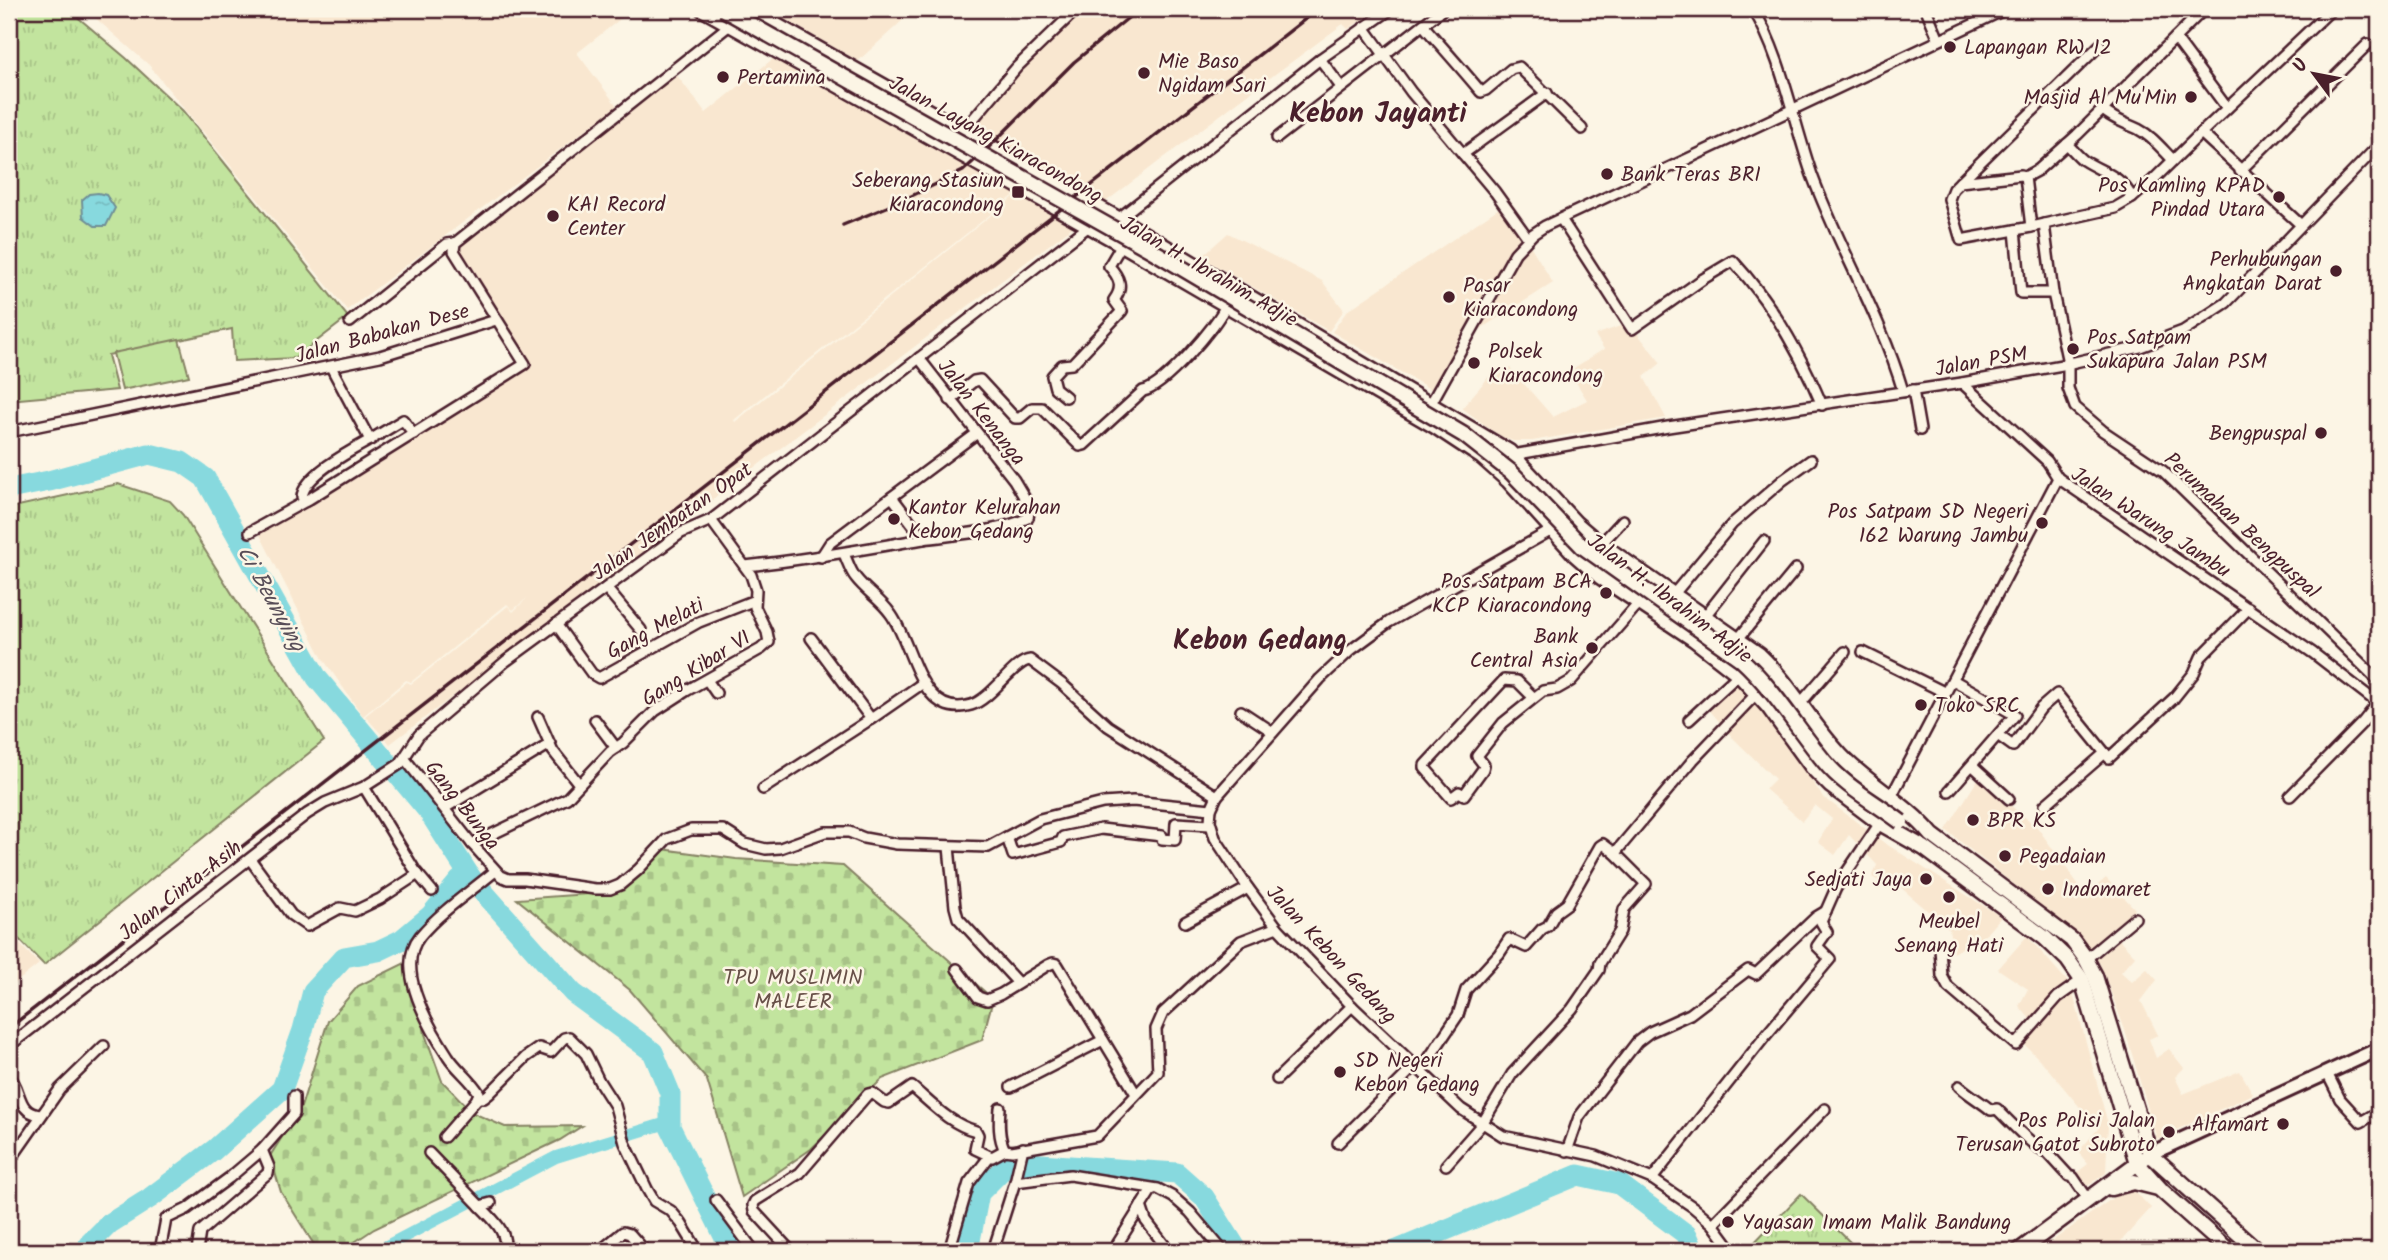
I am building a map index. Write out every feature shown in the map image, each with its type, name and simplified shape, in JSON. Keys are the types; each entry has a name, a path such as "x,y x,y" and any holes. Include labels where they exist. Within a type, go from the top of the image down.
{"main road":[{"name":"Jalan H. Ibrahim Adjie","path":"704,9 1122,244 1435,426 1495,468 1552,530 1601,577 1694,639 1739,674 1813,768 1851,803 1905,839 1927,840 2050,921 2072,940 2095,976 2150,1154"},
{"name":"Jalan Layang Kiaracondong","path":"723,9 1153,251 1464,435 1511,472 1582,546 1741,659 1758,674 1825,763 1927,840"},
{"name":"Jalan H. Ibrahim Adjie","path":"747,9 1118,219 1515,457 1575,523 1765,661 1844,759 1921,821 1927,840 2068,960 2082,980 2137,1163 2162,1191 2229,1251"},
{"path":"821,74 831,56"},
{"path":"994,173 1005,155"},
{"path":"1435,426 1437,409"},
{"path":"1495,468 1497,455 1515,457 1521,475 1508,481"},
{"path":"2019,1251 2150,1154 2258,1251"},
{"path":"2025,1251 2105,1191 2119,1184 2141,1183 2162,1191"}],"street":[{"path":"963,131 1017,67 1077,9"},
{"path":"1118,219 1320,59 1391,9"},
{"path":"1277,138 1443,9"},
{"path":"1926,9 1938,40"},
{"path":"1437,409 1507,266 1528,239 1545,226 2006,9"},
{"path":"1960,182 2021,175 2025,177 2038,170 2103,110 2204,9"},
{"path":"1757,10 1812,176 1908,391 1920,430"},
{"path":"2100,44 1949,195 1961,240 2115,208 2132,198 2329,10"},
{"path":"350,321 447,244 455,243 731,24"},
{"path":"1423,25 1481,92 1517,66 1582,129"},
{"path":"1364,27 1425,110 1494,192 1528,239"},
{"path":"2175,38 2227,108"},
{"path":"2240,171 2368,44"},
{"path":"1320,59 1341,88"},
{"path":"1463,154 1547,93"},
{"path":"2103,110 2114,119 2138,129 2173,160"},
{"path":"2201,133 2301,225"},
{"path":"2067,144 2084,160 2110,173 2132,198"},
{"name":"Jalan PSM","path":"1515,457 1652,430 1962,383 2140,347 2183,331 2226,303 2379,145"},
{"path":"2025,177 2031,227"},
{"path":"1561,219 1632,329 1733,261 1757,287 1774,314 1822,405"},
{"name":"Perumahan Bengpuspal","path":"2043,224 2053,293 2068,363 2068,388 2075,407 2088,420 2163,471 2379,681"},
{"name":"Jalan Jembatan Opat","path":"383,776 402,761 421,734 506,661 681,533 711,520 1089,226"},
{"path":"2015,230 2021,293 2053,293"},
{"name":"Jalan Babakan Dese","path":"9,432 380,356 496,320 454,251 455,243"},
{"path":"1066,397 1055,388 1052,376 1062,365 1072,364 1122,311 1114,300 1121,285 1109,266 1122,244"},
{"path":"950,400 974,381 980,380 1017,419 1031,408 1042,408 1080,446 1084,445 1096,437 1143,391 1149,390 1180,363 1215,327 1226,305"},
{"path":"250,533 306,502 526,364 496,320"},
{"name":"Jalan Kenanga","path":"919,358 1014,480 1029,505 1030,516 982,532 924,539"},
{"path":"331,367 370,440"},
{"path":"1962,383 2047,461 2058,478"},
{"path":"306,502 302,493 307,485 332,463 403,420 414,434"},
{"path":"821,557 830,543 976,434"},
{"path":"1673,595 1732,524 1811,460"},
{"name":"Jalan Warung Jambu","path":"1891,797 2058,478 2313,653 2379,704"},
{"path":"745,566 844,554 924,539 892,497"},
{"path":"711,520 751,575 756,590 755,600"},
{"path":"1601,544 1623,520"},
{"path":"1007,837 1013,855 1061,842 1063,837 1101,829 1175,840 1176,823 1210,825 1211,809 1217,796 1340,660 1389,622 1552,530"},
{"path":"1705,616 1764,541"},
{"path":"844,554 856,579 891,614 903,634 923,683 943,704 951,708 973,705 1021,663 1030,660 1062,684 1108,726 1217,796"},
{"path":"1738,639 1796,569"},
{"path":"606,587 641,630"},
{"name":"Gang Melati","path":"556,624 592,674 598,678 699,622 755,600"},
{"name":"Gang Kibar VI","path":"472,844 567,798 654,711 761,649 769,642 755,607 755,600"},
{"path":"1534,698 1517,681 1504,680 1425,765 1451,798 1459,792 1464,795 1483,769 1477,756 1494,732 1545,690 1566,685 1639,603"},
{"path":"1998,736 2013,746 2041,708 2057,694 2109,758 2174,698 2194,673 2201,657 2249,608"},
{"path":"811,638 871,719"},
{"path":"1799,705 1845,652"},
{"path":"1863,652 1946,693"},
{"path":"1689,720 1739,674"},
{"path":"707,680 716,693"},
{"path":"1949,791 2015,715 1953,680"},
{"path":"763,789 923,683"},
{"path":"1615,853 1693,760 1757,694"},
{"path":"2290,796 2379,704"},
{"path":"1241,711 1273,732"},
{"path":"538,717 550,744 579,785"},
{"path":"595,720 616,748"},
{"path":"445,808 550,744"},
{"path":"2045,805 2105,753"},
{"name":"Gang Bunga","path":"402,761 445,808 493,873"},
{"path":"1972,765 2009,799"},
{"name":"Jalan Cinta-Asih","path":"9,1046 315,808 383,776"},
{"path":"364,787 418,874 432,891"},
{"path":"444,1137 477,1098 478,1091 450,1059 431,1027 414,991 411,963 420,936 448,909 493,873 508,879 610,889 629,878 667,839 696,829 723,830 745,844 766,849 780,848 825,832 851,832 864,838 897,844 988,848 1041,819 1103,803 1133,801 1211,809"},
{"path":"1652,1179 1831,958 1817,946 1827,932 1821,922 1842,878 1880,823"},
{"name":"Jalan Kebon Gedang","path":"1210,825 1214,838 1277,927 1352,1006 1461,1109 1482,1124 1516,1140 1569,1153 1596,1156 1652,1179 1713,1224 1733,1251"},
{"path":"1338,1143 1418,1067 1458,1015 1468,988 1509,939 1527,947 1542,929 1548,926 1558,910 1565,906 1603,844 1646,883 1624,909 1622,923 1600,963 1599,970 1581,997 1512,1074 1482,1124 1446,1165"},
{"path":"949,847 958,918 1018,983"},
{"path":"250,859 291,915 305,926 340,908 355,911 380,899 418,874"},
{"path":"1185,922 1248,888"},
{"path":"1569,1153 1579,1117 1637,1042 1650,1032 1690,1014 1748,970 1756,974 1828,907"},
{"path":"2086,959 2134,918"},
{"path":"948,1251 968,1183 989,1157 1005,1150 1022,1150 1097,1136 1158,1072 1157,1026 1165,1010 1241,941 1277,927"},
{"path":"1940,949 1942,976 1948,987 2016,1045 2052,1003 2082,980"},
{"path":"957,969 983,1000 1001,994 1048,965 1057,964 1136,1094"},
{"path":"1277,1079 1352,1006"},
{"path":"477,1098 484,1098 489,1094 526,1056 538,1048 551,1052 564,1038 569,1037 586,1054 598,1081 608,1092 615,1106 625,1143 654,1201 671,1211 698,1251"},
{"path":"1011,1087 1103,1040"},
{"path":"9,1162 40,1115 73,1074 104,1046"},
{"path":"2150,1154 2379,1049"},
{"path":"2327,1073 2340,1099 2361,1122 2373,1115 2379,1122"},
{"path":"9,1076 26,1109 31,1114 40,1115"},
{"path":"1959,1086 1991,1110 1997,1109 2042,1151 2047,1152 2073,1177 2088,1199"},
{"path":"789,1249 754,1211 755,1201 800,1173 868,1094 872,1093 889,1103 912,1087 930,1105 957,1124 976,1131 978,1135 975,1149 989,1157"},
{"path":"160,1251 167,1218 187,1209 262,1150 294,1114 294,1100"},
{"path":"1000,1108 1002,1145 1005,1150"},
{"path":"1713,1224 1825,1109"},
{"path":"197,1251 200,1232 268,1173 269,1167 262,1150"},
{"path":"993,1251 1015,1182 1022,1150"},
{"path":"429,1153 500,1229 505,1240 504,1251"},
{"path":"1015,1182 1070,1175 1152,1189 1174,1197 1223,1251"},
{"path":"1113,1251 1152,1189"},
{"path":"716,1200 754,1251"},
{"path":"479,1205 491,1203"},
{"path":"1142,1206 1146,1221 1169,1251"},
{"path":"600,1251 623,1232 630,1234 645,1251"}],"shaded area":[{"path":"85,9 633,9 577,53 617,106 347,310 149,65"},
{"path":"767,9 915,9 858,61"},
{"path":"1085,9 1378,9 1348,29 1343,24 1252,91 390,744 365,716 407,682 411,684 508,606 513,612 528,597 513,610 507,604 411,682 406,680 363,716 323,659 255,525 528,363 458,249 458,242 675,73 706,113 780,53 1017,193 734,420 735,422 1020,192 1057,177 975,130 991,103 1039,49"},
{"name":"Pasar Kiaracondong","path":"1505,204 1553,283 1474,333 1437,393 1332,332 1347,311"},
{"path":"1228,233 1322,281 1344,310 1329,331 1201,257"},
{"path":"1629,323 1661,363 1644,377 1666,418 1532,441 1513,441 1500,436 1462,408 1492,373 1497,377 1510,368 1553,417 1587,400 1569,371 1604,349 1595,335"},
{"path":"1739,678 1774,724 1822,796 1883,842 2001,917 1985,935 1953,953 1949,929 1899,886 1895,891 1872,877 1877,865 1849,835 1835,855 1818,842 1832,819 1815,805 1802,821 1765,789 1775,779 1733,738 1707,707"},
{"path":"1978,779 2037,827 2086,895 2106,878 2135,909 2116,936 2135,956 2121,972 2132,982 2147,969 2157,980 2141,1001 2158,1035 2149,1039 2156,1058 2169,1049 2184,1068 2175,1077 2183,1094 2240,1071 2253,1094 2157,1139 2124,1027 2101,966 2083,940 1946,830"},
{"path":"9,933 39,964 9,988"},
{"path":"2027,936 2067,981 2073,994 2108,1124 2106,1173 2082,1189 2074,1175 2088,1164 2078,1152 2098,1129 2044,1064 2021,1041 2036,1026 2019,1006 2028,989 1998,969"},
{"path":"2127,1188 2134,1191 2151,1208 2112,1251 2087,1251 2080,1243 2069,1251 2038,1251"}],"green space":[{"path":"19,9 68,9 183,111 348,317 295,358 234,361 232,329 108,355 117,390 9,400 9,20"},
{"path":"179,339 189,376 122,390 113,353"},
{"path":"118,484 170,501 183,515 324,741 44,965 9,929 9,508"},
{"name":"TPU MUSLIMIN MALEER","path":"662,849 736,859 843,866 993,999 982,1040 882,1079 811,1149 742,1197 707,1080 630,990 517,899 602,893"},
{"path":"405,963 416,981 425,1034 442,1081 473,1113 505,1127 582,1126 560,1140 374,1229 341,1251 318,1251 281,1192 270,1156 301,1107 328,1021 358,986"},
{"path":"1801,1194 1854,1246 1848,1251 1746,1251"}],"water":[{"path":"89,194 106,195 115,208 106,226 95,226 83,217 82,200"}],"waterway":[{"name":"Ci Beunying","path":"9,489 149,454 182,462 205,478 317,678 429,812 471,878 573,993 653,1052 670,1093 670,1127 725,1238 735,1251"},
{"path":"89,1244 109,1224 150,1198 214,1150 282,1089 303,1030 313,991 344,957 378,951 401,940 431,915 460,880 471,878"},
{"path":"377,1251 556,1157 670,1122"},
{"path":"968,1251 979,1193 1004,1168 1039,1164 1177,1173 1204,1197 1238,1251"},
{"path":"1395,1251 1578,1175 1619,1184 1687,1235 1694,1251"}],"railway":[{"path":"843,225 963,171 1074,62 1139,9"},
{"path":"9,1028 1318,9"}],"place":[{"name":"Lapangan RW 12","path":"1950,47"},
{"name":"Mie Baso Ngidam Sari","path":"1144,73"},
{"name":"Pertamina","path":"723,77"},
{"name":"Masjid Al Mu'Min","path":"2191,97"},
{"name":"Bank Teras BRI","path":"1607,174"},
{"name":"Seberang Stasiun Kiaracondong","path":"1018,192"},
{"name":"Pos Kamling KPAD Pindad Utara","path":"2279,197"},
{"name":"KAI Record Center","path":"553,216"},
{"name":"Perhubungan Angkatan Darat","path":"2336,271"},
{"name":"Pasar Kiaracondong","path":"1449,297"},
{"name":"Pos Satpam Sukapura Jalan PSM","path":"2073,349"},
{"name":"Polsek Kiaracondong","path":"1474,363"},
{"name":"Bengpuspal","path":"2321,433"},
{"name":"Kantor Kelurahan Kebon Gedang","path":"894,519"},
{"name":"Pos Satpam SD Negeri 162 Warung Jambu","path":"2042,523"},
{"name":"Pos Satpam BCA KCP Kiaracondong","path":"1606,593"},
{"name":"Bank Central Asia","path":"1592,648"},
{"name":"Toko SRC","path":"1921,705"},
{"name":"BPR KS","path":"1973,820"},
{"name":"Pegadaian","path":"2005,856"},
{"name":"Sedjati Jaya","path":"1926,879"},
{"name":"Indomaret","path":"2048,889"},
{"name":"Meubel Senang Hati","path":"1949,897"},
{"name":"SD Negeri Kebon Gedang","path":"1340,1072"},
{"name":"Alfamart","path":"2283,1124"},
{"name":"Pos Polisi Jalan Terusan Gatot Subroto","path":"2169,1132"},
{"name":"Yayasan Imam Malik Bandung","path":"1728,1222"}],"district":[{"name":"Kebon Jayanti","path":"1378,112"},
{"name":"Kebon Gedang","path":"1260,639"}]}
